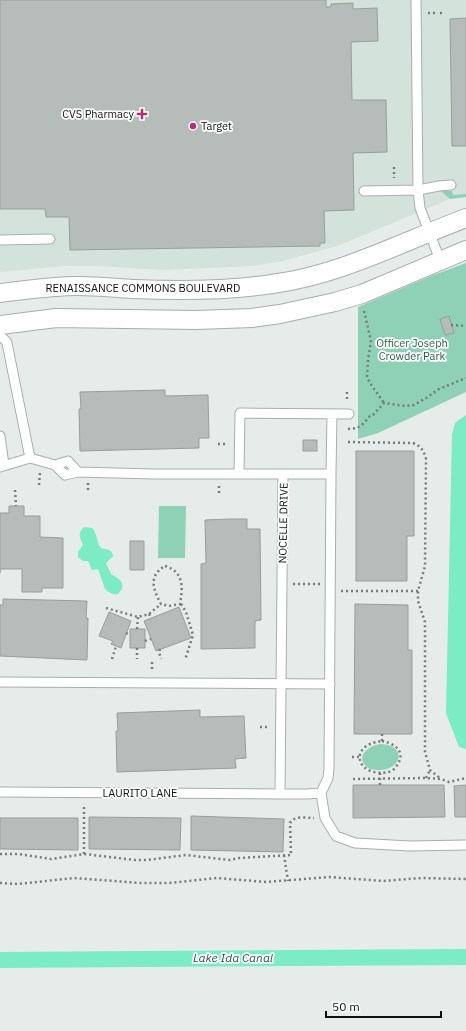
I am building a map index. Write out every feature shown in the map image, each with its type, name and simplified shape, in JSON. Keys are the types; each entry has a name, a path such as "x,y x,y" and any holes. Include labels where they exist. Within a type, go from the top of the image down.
{"street":[{"name":"RENAISSANCE COMMONS BOULEVARD","path":"0,293 77,286 161,290 224,289 273,284 328,272 466,218"},
{"path":"0,325 56,318 189,321 224,320 280,314 335,302 362,294 466,250"}],"lane":[{"path":"416,0 418,190 420,208 440,260"},
{"path":"364,191 418,190 451,185"},
{"path":"0,240 50,239"},
{"path":"0,336 7,343 30,458 2,466 0,436"},
{"path":"238,473 240,413 349,414"},
{"path":"332,414 329,769 328,778 321,793 325,818 336,836 355,843 410,846 466,845"},
{"name":"NOCELLE DRIVE","path":"30,458 55,465 65,475 78,472 154,474 283,474 280,794"},
{"path":"283,474 331,474"},
{"path":"0,682 330,684"},
{"name":"LAURITO LANE","path":"0,792 321,793"}],"path":[{"path":"425,13 440,13"},
{"path":"364,311 371,341 368,360 368,377 370,384 384,403 405,406 414,405 439,389 466,378"},
{"path":"451,325 466,326"},
{"path":"347,392 348,404"},
{"path":"348,429 357,428 362,425 384,403"},
{"path":"348,442 413,443 418,445 425,453 425,566 418,591 418,601 425,622 425,752 430,770 441,779"},
{"path":"218,444 230,444"},
{"path":"39,485 40,474"},
{"path":"88,481 88,493"},
{"path":"219,482 219,494"},
{"path":"16,490 16,506"},
{"path":"161,604 155,591 154,576 158,570 165,566 174,568 178,574 181,589 180,604 186,612 193,636 185,660"},
{"path":"292,584 322,584"},
{"path":"340,591 418,591"},
{"path":"161,604 169,606 180,604"},
{"path":"106,608 138,617 149,614 161,604"},
{"path":"149,614 151,618"},
{"path":"138,617 138,630"},
{"path":"145,641 151,639"},
{"path":"112,659 116,646"},
{"path":"137,648 137,659"},
{"path":"160,649 161,659"},
{"path":"152,662 152,673"},
{"path":"260,727 272,727"},
{"path":"382,734 382,741"},
{"path":"382,741 393,744 398,748 400,761 392,772 380,773 369,771 364,768 360,757 362,750 366,745 382,741"},
{"path":"352,757 360,757"},
{"path":"426,778 430,770"},
{"path":"380,773 380,785"},
{"path":"353,779 426,778 441,779 449,782 466,778"},
{"path":"84,801 84,854"},
{"path":"0,854 19,854 51,859 84,854 135,860 186,854 229,860 238,858 291,855 290,823 296,818 315,818"},
{"path":"284,855 288,881"},
{"path":"0,883 25,883 74,878 141,883 169,883 216,878 266,882 329,877 383,882 421,878 466,879"}],"shaded area":[{"name":"Target","path":"0,0 466,0 466,197 450,199 340,245 283,261 253,266 162,270 98,266 66,266 0,272"},
{"path":"466,415 466,749 459,747 446,713 452,434 455,423"},
{"path":"84,527 92,528 100,547 112,552 113,556 106,563 111,574 122,583 122,589 118,594 110,593 105,589 98,569 92,570 88,561 83,561 78,557 78,552 83,545 80,534"}],"green space":[{"path":"441,191 452,191 453,195 466,194 466,197 450,199"},
{"name":"Officer Joseph Crowder Park","path":"466,263 466,392 378,433 358,439 358,307"},
{"path":"159,506 186,506 185,558 158,558"},
{"path":"381,744 396,749 398,760 389,768 381,770 370,769 365,765 362,757 371,747"}],"building":[{"name":"Target","path":"0,0 326,0 326,7 331,7 331,4 353,3 353,9 377,8 378,41 351,42 352,100 386,100 387,152 353,153 354,210 324,211 325,243 320,243 320,246 70,250 69,217 46,217 45,209 0,209"},
{"path":"466,18 466,146 452,146 450,19"},
{"path":"449,316 454,333 445,335 440,319"},
{"path":"165,390 165,396 208,395 209,438 199,438 199,448 80,451 80,392"},
{"path":"303,440 317,440 317,451 303,451"},
{"path":"356,451 414,451 414,536 407,536 407,581 356,581"},
{"path":"9,506 24,506 24,516 40,516 40,537 63,538 63,588 42,588 42,592 22,592 22,569 0,569 0,513 9,513"},
{"path":"247,519 247,529 260,529 261,620 255,621 255,648 201,649 201,564 206,563 205,520"},
{"path":"130,541 144,541 144,570 130,570"},
{"path":"3,599 87,601 87,660 0,656 0,605 3,605"},
{"path":"355,604 408,605 408,650 412,650 412,734 354,734"},
{"path":"179,607 191,638 156,651 144,621"},
{"path":"109,612 131,621 121,648 111,644 113,641 99,636"},
{"path":"130,629 145,629 145,648 130,648"},
{"path":"200,710 200,717 244,716 246,758 235,759 236,768 117,772 117,713"},
{"path":"353,785 444,785 445,817 353,818"},
{"path":"466,785 466,817 455,817 454,786"},
{"path":"191,816 284,819 283,852 191,850"},
{"path":"89,817 181,818 180,850 89,849"},
{"path":"0,818 78,818 78,850 0,849"}],"waterway":[{"name":"Lake Ida Canal","path":"0,960 466,957"}],"place":[{"name":"CVS Pharmacy","path":"142,114"},
{"name":"Target","path":"193,126"}]}
